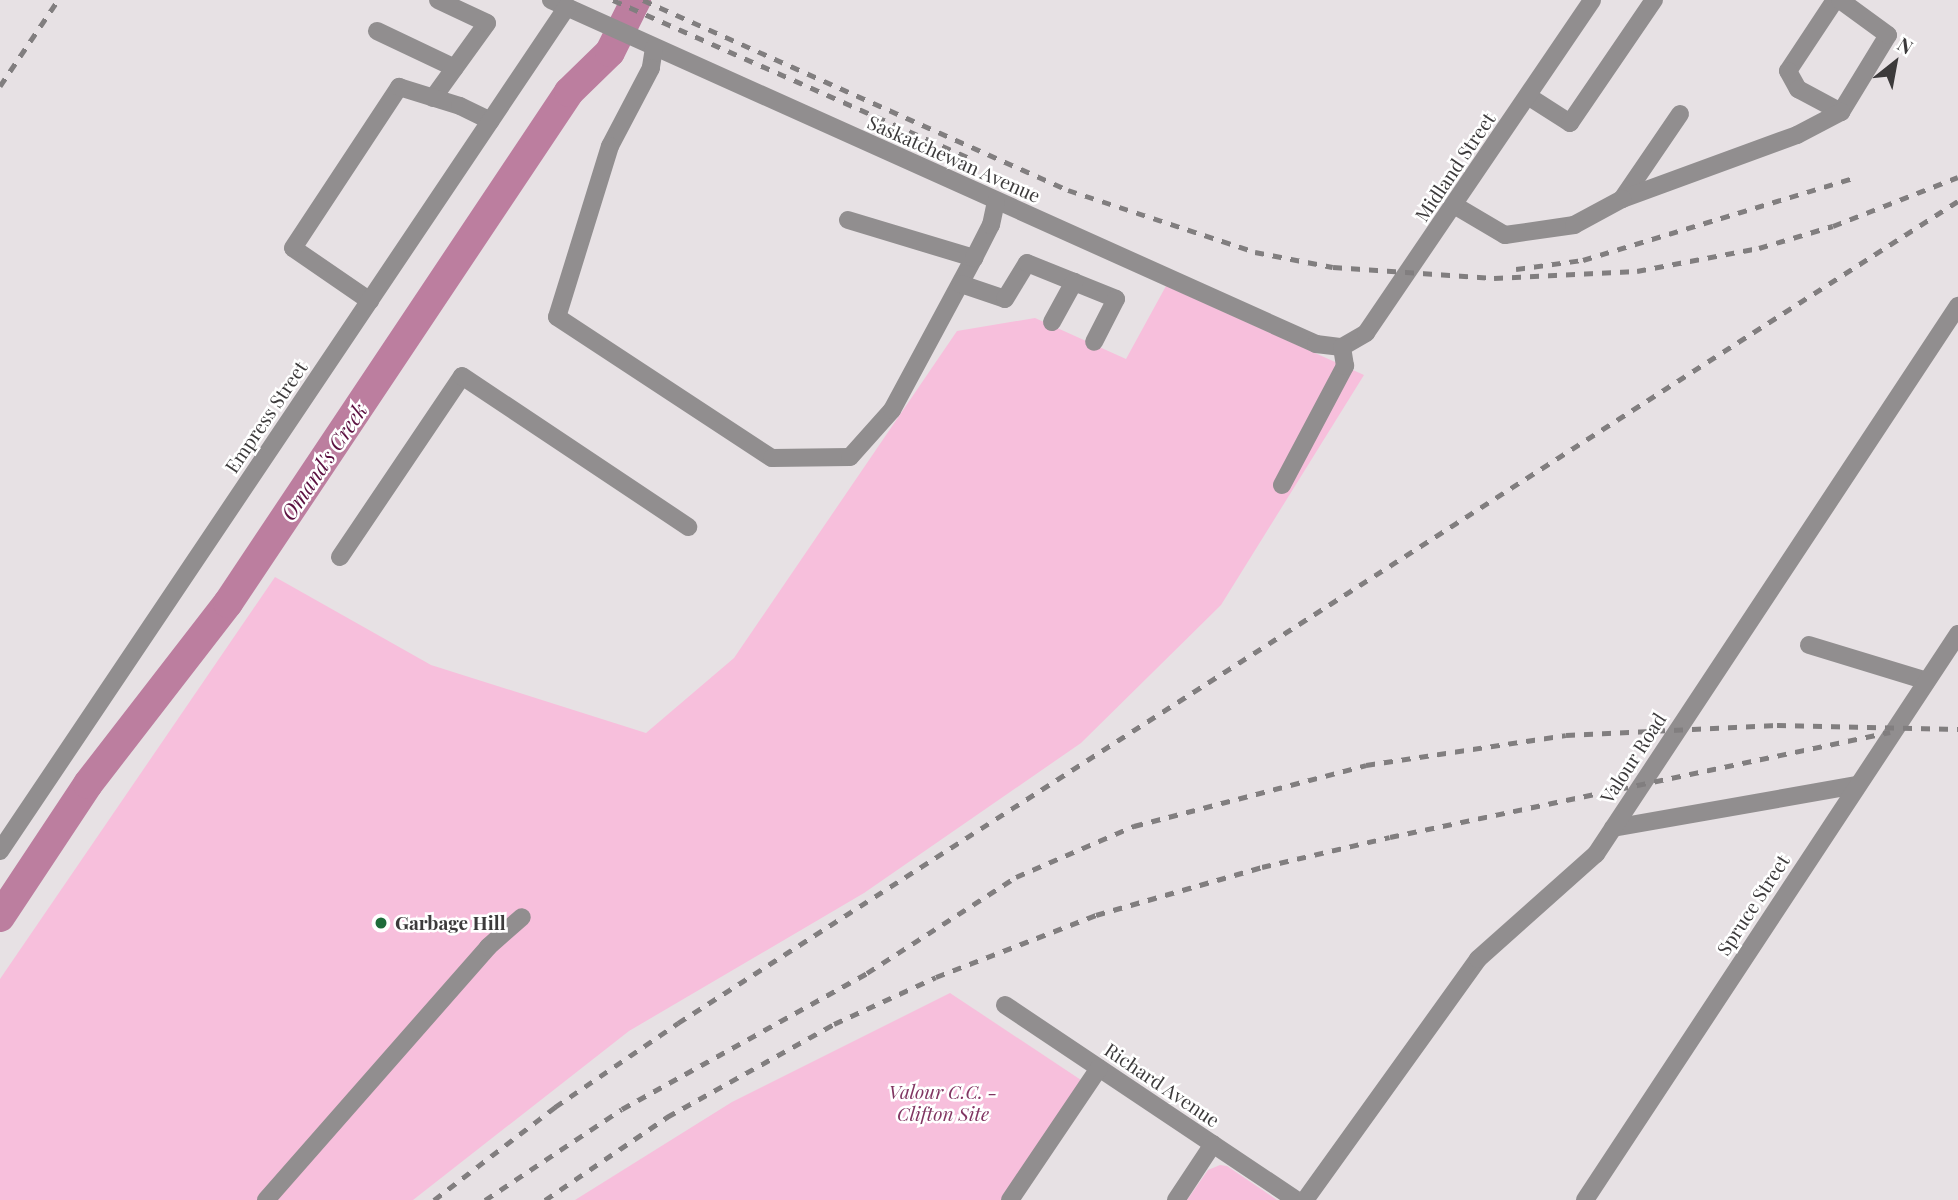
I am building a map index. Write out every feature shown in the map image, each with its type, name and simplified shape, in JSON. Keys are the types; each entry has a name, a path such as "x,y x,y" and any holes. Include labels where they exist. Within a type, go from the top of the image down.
{"street":[{"path":"433,99 488,23 438,0"},
{"name":"Midland Street","path":"1342,347 1366,333 1592,0"},
{"path":"1528,96 1570,123 1654,0"},
{"path":"1835,0 1788,71 1798,89 1841,112"},
{"path":"1454,205 1505,234 1574,225 1622,199 1797,135 1841,112 1888,35 1840,0"},
{"name":"Saskatchewan Avenue","path":"559,4 1316,344 1342,347"},
{"name":"Empress Street","path":"0,851 491,121 559,4"},
{"path":"377,32 455,68"},
{"path":"654,48 651,68 610,146 557,317 772,458 850,457 892,410 991,225 996,202"},
{"path":"370,301 293,248 399,87 491,121"},
{"path":"1622,199 1680,114"},
{"path":"848,220 974,258"},
{"path":"961,284 1005,299 1027,263 1116,299 1094,342"},
{"path":"1052,322 1074,282"},
{"name":"Valour Road","path":"1305,1200 1460,981 1507,931 1596,854 1958,306"},
{"path":"1282,485 1345,366 1342,347"},
{"path":"340,557 462,376 688,527"},
{"name":"Spruce Street","path":"1585,1200 1958,634"},
{"path":"1809,645 1927,681"},
{"path":"1613,828 1857,785"},
{"path":"266,1200 488,947 522,916"},
{"name":"Richard Avenue","path":"1005,1005 1296,1200"},
{"path":"1010,1200 1099,1068"},
{"path":"1176,1200 1213,1144"}],"green space":[{"path":"1166,286 1364,375 1221,605 1081,743 864,893 629,1031 413,1200 0,1200 0,979 275,577 431,665 646,733 734,658 957,331 1035,318 1126,359"},
{"name":"Valour C.C. - Clifton Site","path":"950,993 1081,1080 1001,1200 575,1200 732,1102"},
{"path":"1220,1165 1227,1166 1277,1200 1187,1200 1208,1170"}],"waterway":[{"name":"Omand's Creek","path":"0,917 88,784 228,603 569,92 610,52 636,0"}],"railway":[{"path":"0,86 58,0"},
{"path":"613,0 968,157"},
{"path":"643,0 1068,190 1255,252 1333,267 1494,278 1637,271 1759,248 1833,226 1958,177"},
{"path":"1516,269 1583,260 1853,178"},
{"path":"434,1200 555,1107 678,1023 1958,201"},
{"path":"485,1200 622,1109 867,973 1016,877 1134,826 1366,765 1566,735 1777,725 1958,729"},
{"path":"545,1200 667,1117 834,1024 936,977 1096,915 1262,867 1390,837 1890,732"}],"place":[{"name":"Garbage Hill","path":"381,923"}]}
